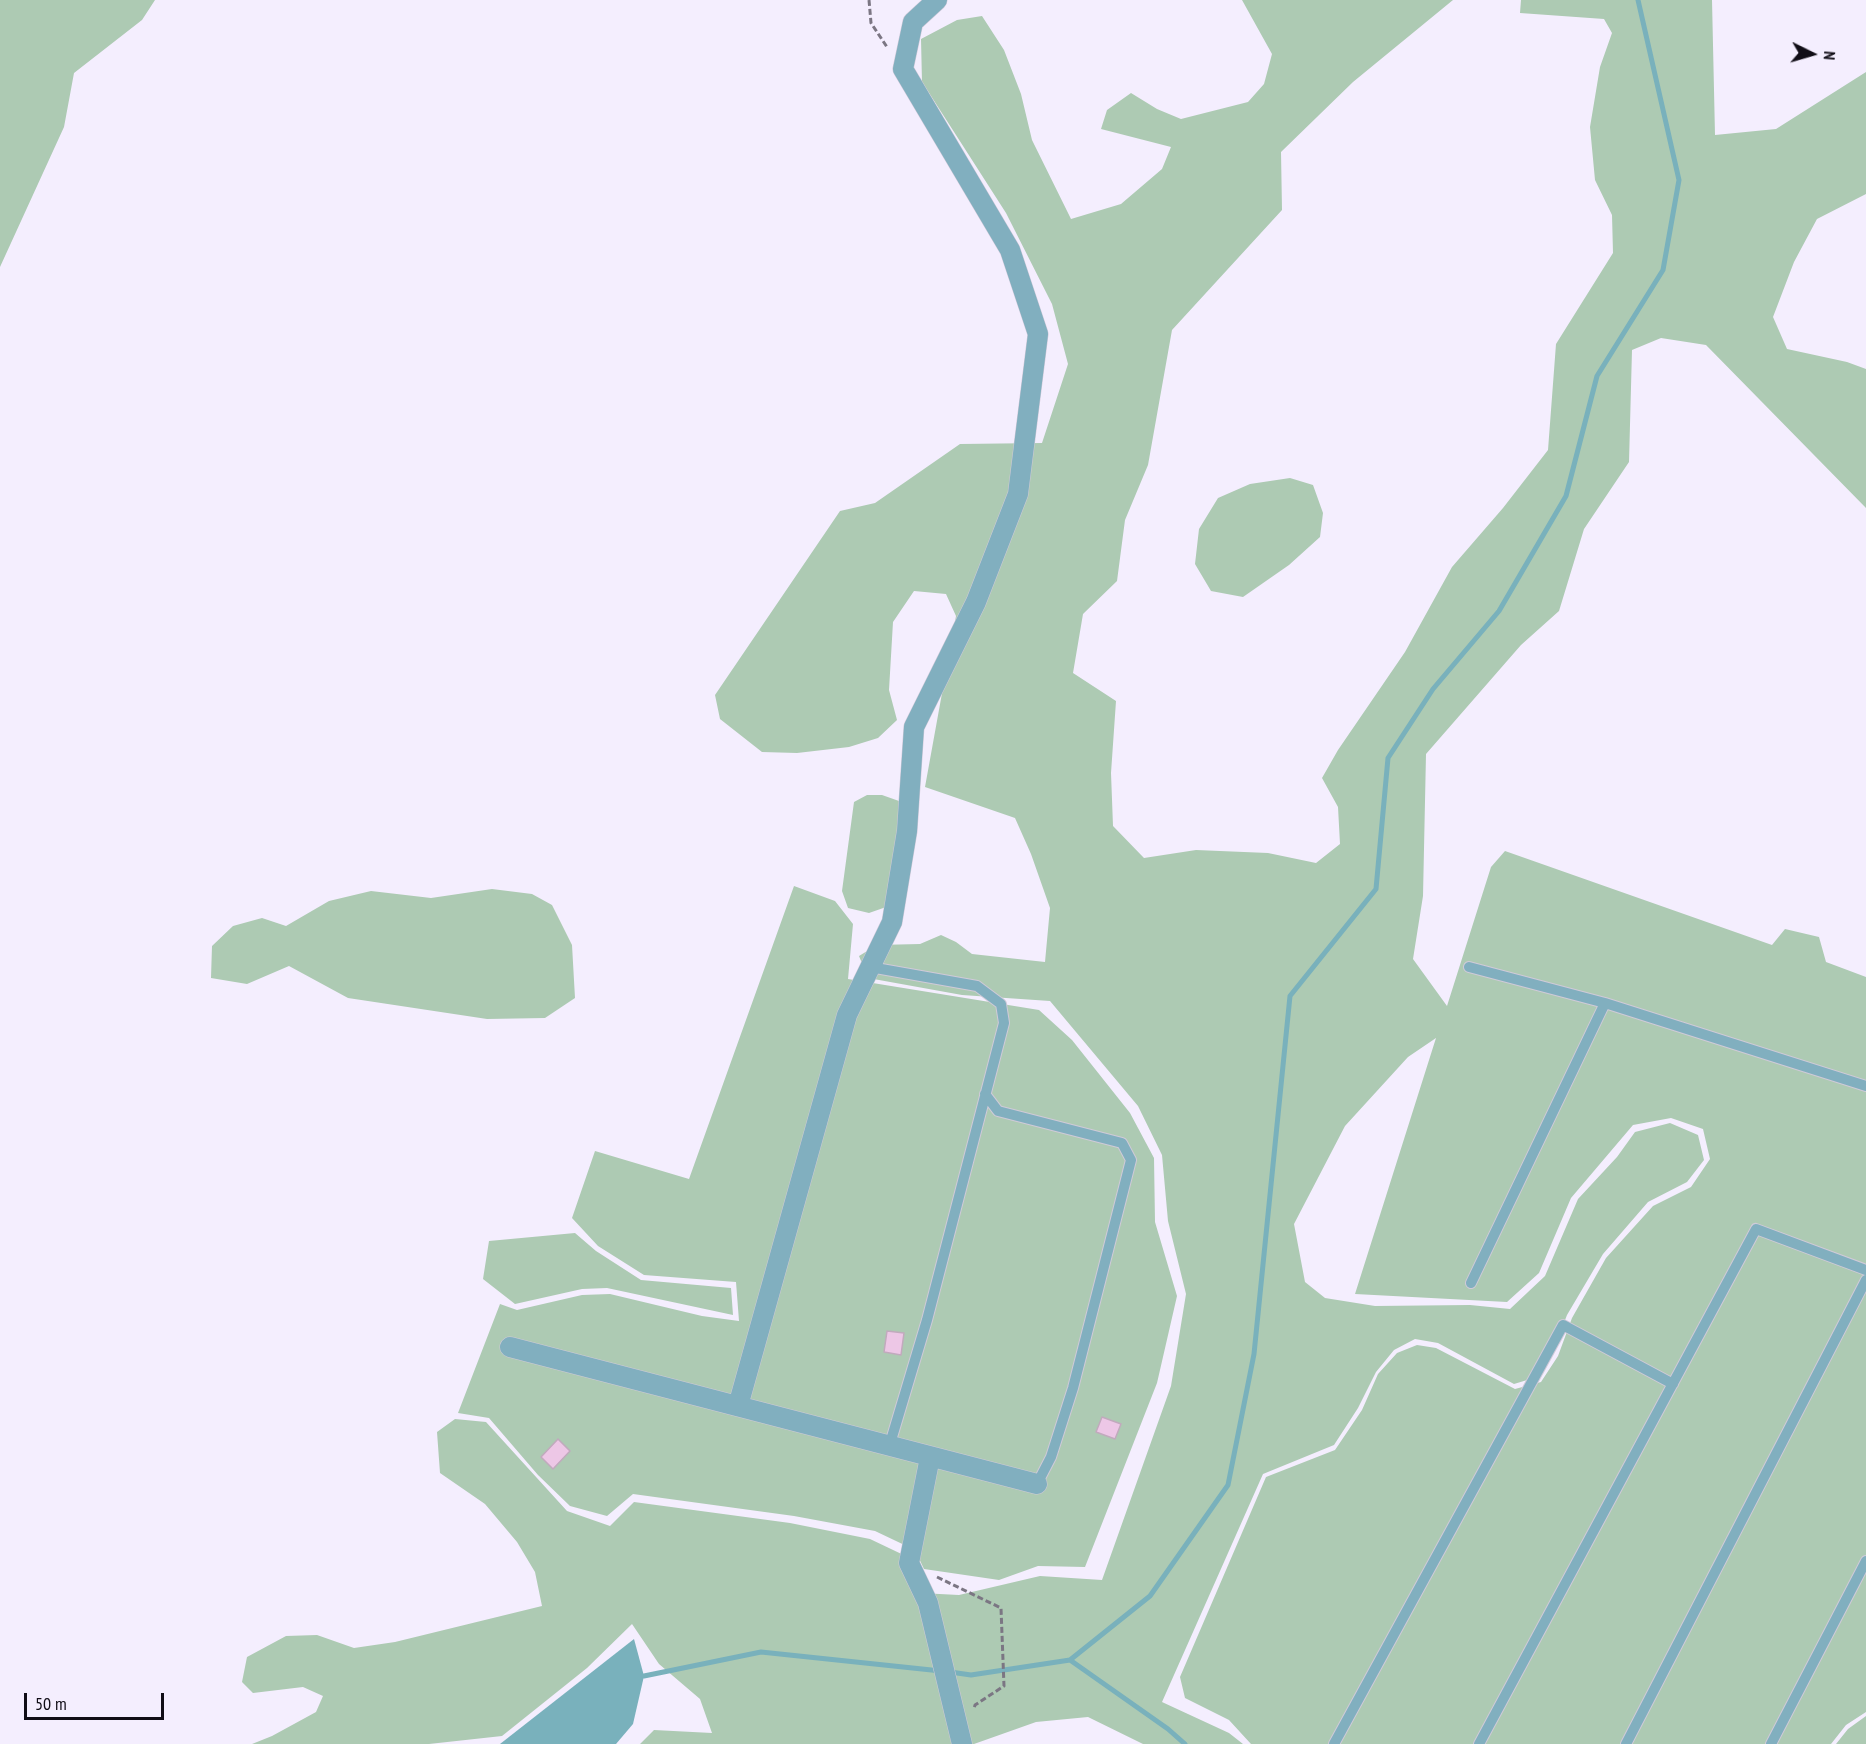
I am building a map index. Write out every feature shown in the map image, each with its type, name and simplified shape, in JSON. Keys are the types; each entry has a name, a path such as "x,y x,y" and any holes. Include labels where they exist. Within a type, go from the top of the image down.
{"street":[{"path":"738,1406 847,1015 892,922 908,831 914,727 976,602 1018,494 1038,334 1010,250 903,69 913,22 937,0"},
{"path":"510,1347 1037,1484"},
{"path":"930,1457 909,1563 928,1603 962,1744"}],"lane":[{"path":"870,967 977,986 1001,1004 1004,1023 927,1320 889,1447"},
{"path":"1469,967 1605,1003 1866,1086"},
{"path":"1471,1282 1605,1003"},
{"path":"985,1094 998,1111 1122,1143 1131,1160 1073,1388 1051,1457 1037,1484"},
{"path":"1479,1744 1756,1229 1866,1270"},
{"path":"1626,1744 1866,1280"},
{"path":"1334,1744 1563,1325 1673,1384"},
{"path":"1771,1744 1866,1561"}],"path":[{"path":"869,0 871,23 903,69"},
{"path":"909,1563 1001,1608 1004,1686 975,1705 973,1714"}],"green space":[{"path":"0,0 155,0 142,20 74,73 64,127 0,267"},
{"path":"1242,0 1453,0 1353,82 1281,152 1282,210 1172,330 1148,465 1125,520 1117,581 1083,614 1073,673 1116,701 1111,773 1113,826 1144,858 1196,850 1268,853 1316,863 1340,844 1338,807 1322,778 1338,750 1405,652 1452,567 1503,508 1548,450 1556,344 1613,253 1612,215 1595,180 1590,127 1600,67 1612,33 1604,19 1520,13 1521,0 1712,0 1715,135 1776,129 1866,72 1866,194 1817,219 1794,262 1773,317 1787,349 1847,362 1866,369 1866,508 1706,345 1661,338 1632,350 1629,462 1584,529 1559,611 1521,645 1426,754 1423,896 1413,959 1447,1006 1491,867 1505,851 1772,945 1785,929 1819,937 1826,962 1866,977 1866,1712 1846,1725 1831,1744 1251,1744 1229,1720 1185,1698 1180,1677 1266,1477 1335,1450 1362,1410 1378,1374 1397,1353 1417,1345 1436,1348 1515,1389 1541,1382 1558,1356 1572,1318 1606,1258 1653,1206 1691,1187 1710,1159 1703,1129 1671,1118 1633,1125 1571,1198 1539,1273 1507,1302 1355,1294 1436,1038 1408,1057 1345,1126 1294,1224 1305,1282 1325,1298 1375,1306 1470,1305 1510,1309 1545,1276 1578,1199 1617,1157 1635,1132 1670,1123 1698,1135 1704,1160 1687,1182 1648,1202 1603,1254 1567,1315 1553,1351 1537,1377 1514,1384 1438,1343 1415,1339 1394,1350 1376,1372 1358,1408 1334,1445 1263,1474 1162,1702 1229,1733 1243,1744 1143,1744 1088,1717 1036,1722 974,1744 640,1744 654,1730 712,1733 700,1699 659,1664 632,1624 587,1668 502,1736 429,1744 252,1744 316,1712 323,1696 303,1687 253,1693 242,1682 247,1657 286,1636 317,1635 354,1648 395,1642 542,1606 535,1572 517,1542 485,1504 440,1473 437,1432 455,1419 486,1422 567,1511 610,1526 634,1502 790,1523 870,1539 912,1559 920,1593 959,1595 1040,1576 1102,1580 1171,1386 1186,1294 1168,1221 1162,1155 1138,1106 1050,1001 962,995 868,978 859,956 877,945 920,944 941,935 956,942 972,954 1045,962 1050,908 1031,854 1015,818 925,787 956,616 946,594 914,591 893,622 889,690 897,720 878,738 849,747 797,753 762,752 720,719 715,695 840,511 875,503 960,444 1042,443 1068,364 1052,304 1006,213 922,82 921,39 957,20 982,16 1004,50 1021,94 1032,140 1071,219 1121,204 1162,169 1171,147 1101,129 1107,110 1131,93 1157,109 1181,119 1248,102 1264,84 1272,54"},
{"path":"1290,478 1313,485 1323,513 1320,537 1289,565 1243,597 1211,591 1195,564 1199,529 1218,498 1250,484"},
{"path":"867,795 882,795 899,801 903,816 889,906 869,913 848,908 842,891 854,802"},
{"path":"794,886 835,901 853,924 848,979 1039,1010 1072,1040 1130,1113 1154,1158 1155,1222 1177,1296 1157,1383 1085,1567 1038,1566 999,1580 924,1569 915,1550 875,1531 794,1516 633,1494 607,1516 570,1506 538,1475 489,1418 458,1413 500,1304 517,1310 582,1295 610,1294 702,1316 739,1321 736,1282 644,1275 598,1246 572,1218 595,1151 689,1179"},
{"path":"492,889 532,894 552,905 572,945 575,998 545,1018 487,1019 348,998 289,966 247,984 211,978 212,946 233,926 262,918 286,926 329,901 371,891 431,898"},
{"path":"575,1233 596,1251 641,1280 731,1288 733,1315 607,1288 582,1289 515,1304 483,1279 489,1241"},
{"path":"1866,1716 1866,1744 1836,1744 1848,1729"}],"water":[{"path":"634,1639 644,1676 633,1724 616,1744 500,1744"}],"building":[{"path":"887,1331 904,1333 901,1355 884,1352"},
{"path":"1102,1417 1121,1424 1115,1439 1096,1432"},
{"path":"558,1439 570,1451 553,1469 541,1457"}],"waterway":[{"path":"950,1672 971,1675 1070,1660 1150,1596 1228,1485 1254,1354 1290,996 1376,889 1388,758 1433,689 1499,611 1566,496 1597,376 1663,270 1679,180 1638,0"},
{"path":"644,1676 761,1652 941,1671"},
{"path":"1070,1660 1168,1729 1185,1744"}]}
